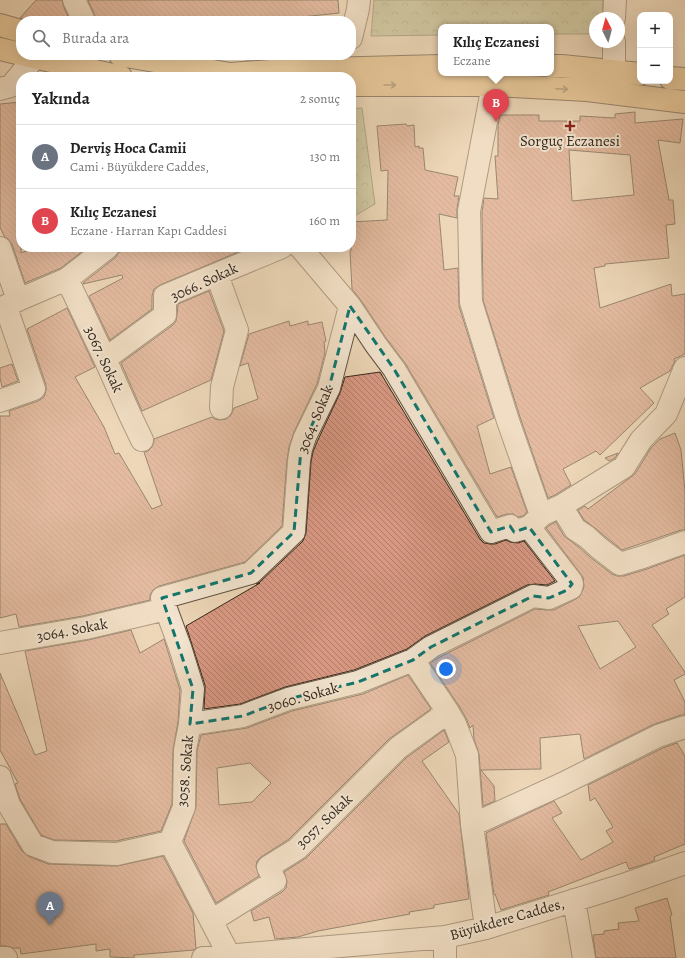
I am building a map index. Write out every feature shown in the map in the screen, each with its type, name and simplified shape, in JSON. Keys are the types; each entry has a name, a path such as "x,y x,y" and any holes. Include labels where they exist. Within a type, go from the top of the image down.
{"main road":[{"path":"0,25 16,30"},
{"path":"0,49 16,53"},
{"path":"48,60 100,72"},
{"path":"147,60 213,72"},
{"path":"262,72 284,70 438,66"},
{"path":"554,66 637,74"},
{"path":"347,69 493,85 587,90 685,102"},
{"path":"673,78 685,79"}],"street":[{"path":"74,0 82,16"},
{"path":"356,17 359,0"},
{"path":"614,12 615,0"},
{"path":"614,48 614,71"},
{"path":"18,72 24,60"},
{"path":"0,89 11,86 16,76"},
{"path":"493,85 469,211 471,302 508,421 535,521"},
{"path":"0,248 8,305 34,389 0,401"},
{"path":"8,305 67,279 102,252"},
{"name":"3066. Sokak","path":"105,359 165,315 165,296 270,252"},
{"path":"304,252 350,306 394,369 491,532 510,526 515,531 561,506 624,467 641,440 666,414 685,368"},
{"path":"217,275 236,330 222,387 221,408"},
{"name":"3067. Sokak","path":"67,279 142,440"},
{"name":"3064. Sokak","path":"0,644 86,628 164,604 251,573 294,532 298,461 305,437 330,388 350,306"},
{"path":"561,506 575,529 587,536 598,548 620,564 685,542"},
{"name":"3060. Sokak","path":"190,724 243,716 288,699 358,682 413,660 431,647 533,596 549,598 571,588 571,581 535,521"},
{"name":"3058. Sokak","path":"164,604 180,647 193,689 190,724 185,750 184,806 170,842"},
{"path":"413,660 455,724 467,755 472,825 486,928"},
{"name":"3057. Sokak","path":"211,921 275,881 268,867 297,849 398,748 448,712"},
{"path":"472,825 562,784 658,736 685,727"},
{"path":"0,777 4,805 33,845 52,852 117,854 170,842 229,955"},
{"name":"Büyükdere Caddes,","path":"203,958 229,955 445,948 486,928 620,886 685,862"},
{"path":"574,900 584,958"},
{"path":"0,958 6,958"}],"highlighted area":[{"path":"350,306 394,369 491,532 510,526 514,532 529,527 572,584 567,590 549,598 533,596 431,647 413,660 358,682 288,699 243,716 190,724 193,689 162,598 251,573 294,532 301,449 329,388"}],"green space":[{"path":"374,0 603,0 603,12 589,12 589,34 554,34 554,24 438,24 438,35 371,36"},
{"path":"362,108 375,204 356,215 356,109"}],"building":[{"path":"36,0 62,0 68,16 22,16"},
{"path":"88,0 338,0 339,13 311,16 95,16"},
{"path":"16,102 16,252 82,252 61,268 25,283 12,244 4,236 0,227 0,104"},
{"path":"635,112 635,123 683,119 680,143 658,140 669,200 673,200 675,224 666,225 669,258 605,264 605,266 594,268 600,308 671,284 672,296 685,294 685,354 674,359 675,361 670,371 640,388 654,403 600,455 596,451 563,469 571,485 548,498 520,417 483,300 482,212 484,198 498,199 495,156 498,156 498,125 500,115 539,115 539,121 580,121 580,116 615,118 615,114","holes":["569,150 630,155 634,195 572,201"]},
{"path":"406,124 407,126 414,125 415,147 419,146 419,148 423,148 425,170 458,177 454,196 459,196 457,218 439,214 444,270 458,268 459,306 494,418 477,426 490,474 511,467 527,512 523,516 518,517 513,514 507,514 497,517 405,363 352,289 350,252 356,252 356,222 387,220 388,170 381,171 377,126"},
{"path":"238,252 160,285 154,289 152,296 152,309 110,340 89,296 123,278 122,275 83,283 116,257 118,253"},
{"path":"209,291 224,331 211,380 142,411 121,363 173,325 176,321 178,304"},
{"path":"67,308 95,367 75,377 104,427 115,454 119,453 152,509 162,505 144,452 148,451 152,447 154,439 212,417 220,420 226,419 231,415 234,408 258,399 248,363 240,366 249,334 289,321 290,326 308,321 308,325 322,322 326,341 324,342 325,353 317,384 294,432 289,447 282,526 245,562 159,586 153,590 150,595 150,600 83,616 19,627 16,614 0,618 0,416 10,416 9,411 38,401 44,397 46,385 27,329"},
{"path":"12,364 18,381 2,387 0,368"},
{"path":"380,372 480,539 484,543 490,544 495,544 506,540 518,543 524,541 555,581 547,585 527,585 425,636 407,649 354,670 285,687 240,704 204,709 205,685 186,626 260,583 256,584 260,582 303,541 306,533 313,452 340,393 345,377"},
{"path":"675,433 681,450 685,491 685,530 681,530 622,550 584,520 578,510 585,506 588,509 635,474 651,448 660,439"},
{"path":"618,453 615,458 609,461 605,458"},
{"path":"556,522 564,536 612,574 617,576 624,576 647,569 685,555 685,597 666,609 669,614 652,625 685,672 685,674 674,680 685,702 685,715 652,725 584,759 580,734 540,738 541,769 481,770 494,786 495,801 483,806 479,754 474,739 473,725 470,728 459,706 430,663 535,609 554,610 580,596 584,587 583,577 546,528","holes":["618,621 636,647 600,669 578,626"]},
{"path":"131,630 140,653 164,639 180,690 178,722 173,750 172,804 161,831 116,841 54,840 41,835 20,799 15,784 18,783 0,750 0,673 35,755 47,751 25,651 88,640"},
{"path":"408,675 431,709 389,739 289,839 261,857 257,861 256,866 259,876 216,903 184,841 196,807 197,751 201,735 247,728 292,711 363,694","holes":["250,763 271,783 252,802 219,805 217,768"]},
{"path":"444,730 449,742 422,761 459,814 469,899 434,905 434,908 409,912 410,914 318,931 298,937 275,939 269,917 254,921 251,911 286,888 287,881 284,872 306,858 406,758"},
{"path":"677,743 685,756 685,844 654,857 655,860 649,863 629,869 626,862 548,892 549,895 501,910 495,894 494,895 486,833 554,801 562,813 552,818 581,860 613,842 606,831 613,827 595,798 590,801 588,785 663,748"},
{"path":"0,824 6,824 22,851 28,856 48,864 117,866 163,856 193,913 196,948 194,950 134,955 134,958 110,957 110,949 96,951 96,944 21,954 20,948 0,946"},
{"path":"667,898 672,915 670,916 676,958 596,958 593,935 604,934 604,931 619,929 618,923 639,921 635,908"}],"place":[{"name":"Kılıç Eczanesi","path":"496,122"},
{"name":"Sorguç Eczanesi","path":"570,126"},
{"name":"Derviş Hoca Camii","path":"50,925"}]}
